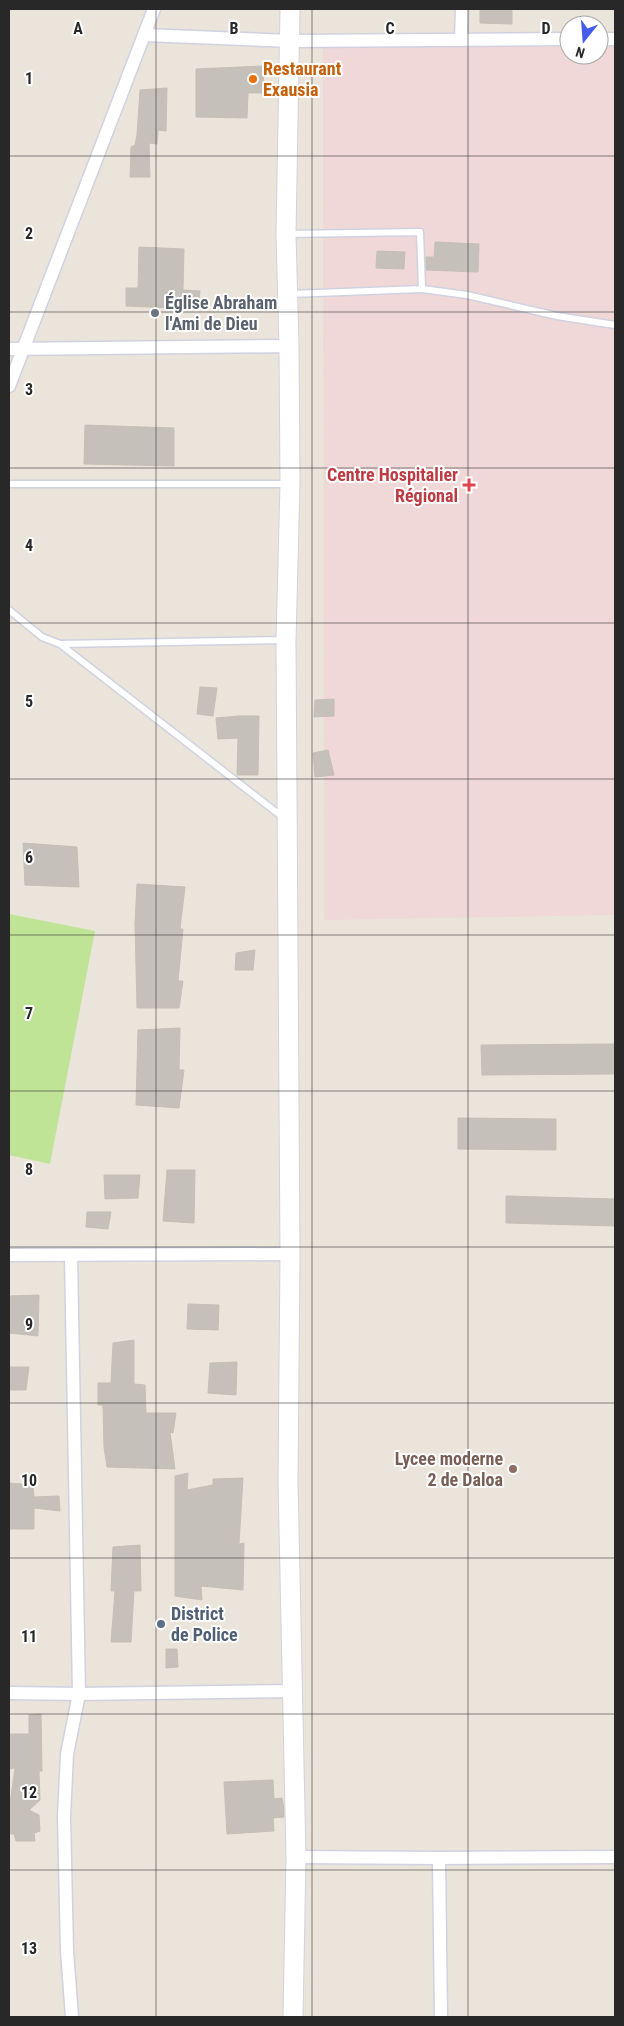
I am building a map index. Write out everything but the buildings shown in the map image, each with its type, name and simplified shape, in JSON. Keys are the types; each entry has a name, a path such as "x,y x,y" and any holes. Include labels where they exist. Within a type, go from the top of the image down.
{"street":[{"path":"9,386 154,9"},
{"path":"290,9 286,234 289,294 290,484 286,640 290,1254 288,1481 296,1857 293,2017"},
{"path":"461,40 462,9"},
{"path":"144,35 290,41 559,39"},
{"path":"9,349 289,346"},
{"path":"9,1255 290,1254"},
{"path":"71,1256 79,1694 67,1754 64,1816 67,1951 72,2017"},
{"path":"9,1693 292,1691"},
{"path":"296,1857 615,1857"},
{"path":"439,1858 441,2017"}],"lane":[{"path":"286,234 420,232 422,289"},
{"path":"289,294 422,289 467,294 557,316 615,325"},
{"path":"9,484 290,484"},
{"path":"9,610 42,637 60,644 288,822"},
{"path":"60,644 286,640"}],"shaded area":[{"name":"Centre Hospitalier Régional","path":"323,46 559,47 559,65 609,65 609,47 615,47 615,915 324,920"}],"green space":[{"path":"9,914 95,931 50,1164 9,1155"}],"place":[{"name":"Restaurant Exausia","path":"253,79"},
{"name":"Église Abraham l'Ami de Dieu","path":"155,313"},
{"name":"Centre Hospitalier Régional","path":"469,485"},
{"name":"Lycee moderne 2 de Daloa","path":"513,1469"},
{"name":"District de Police","path":"161,1624"}]}
